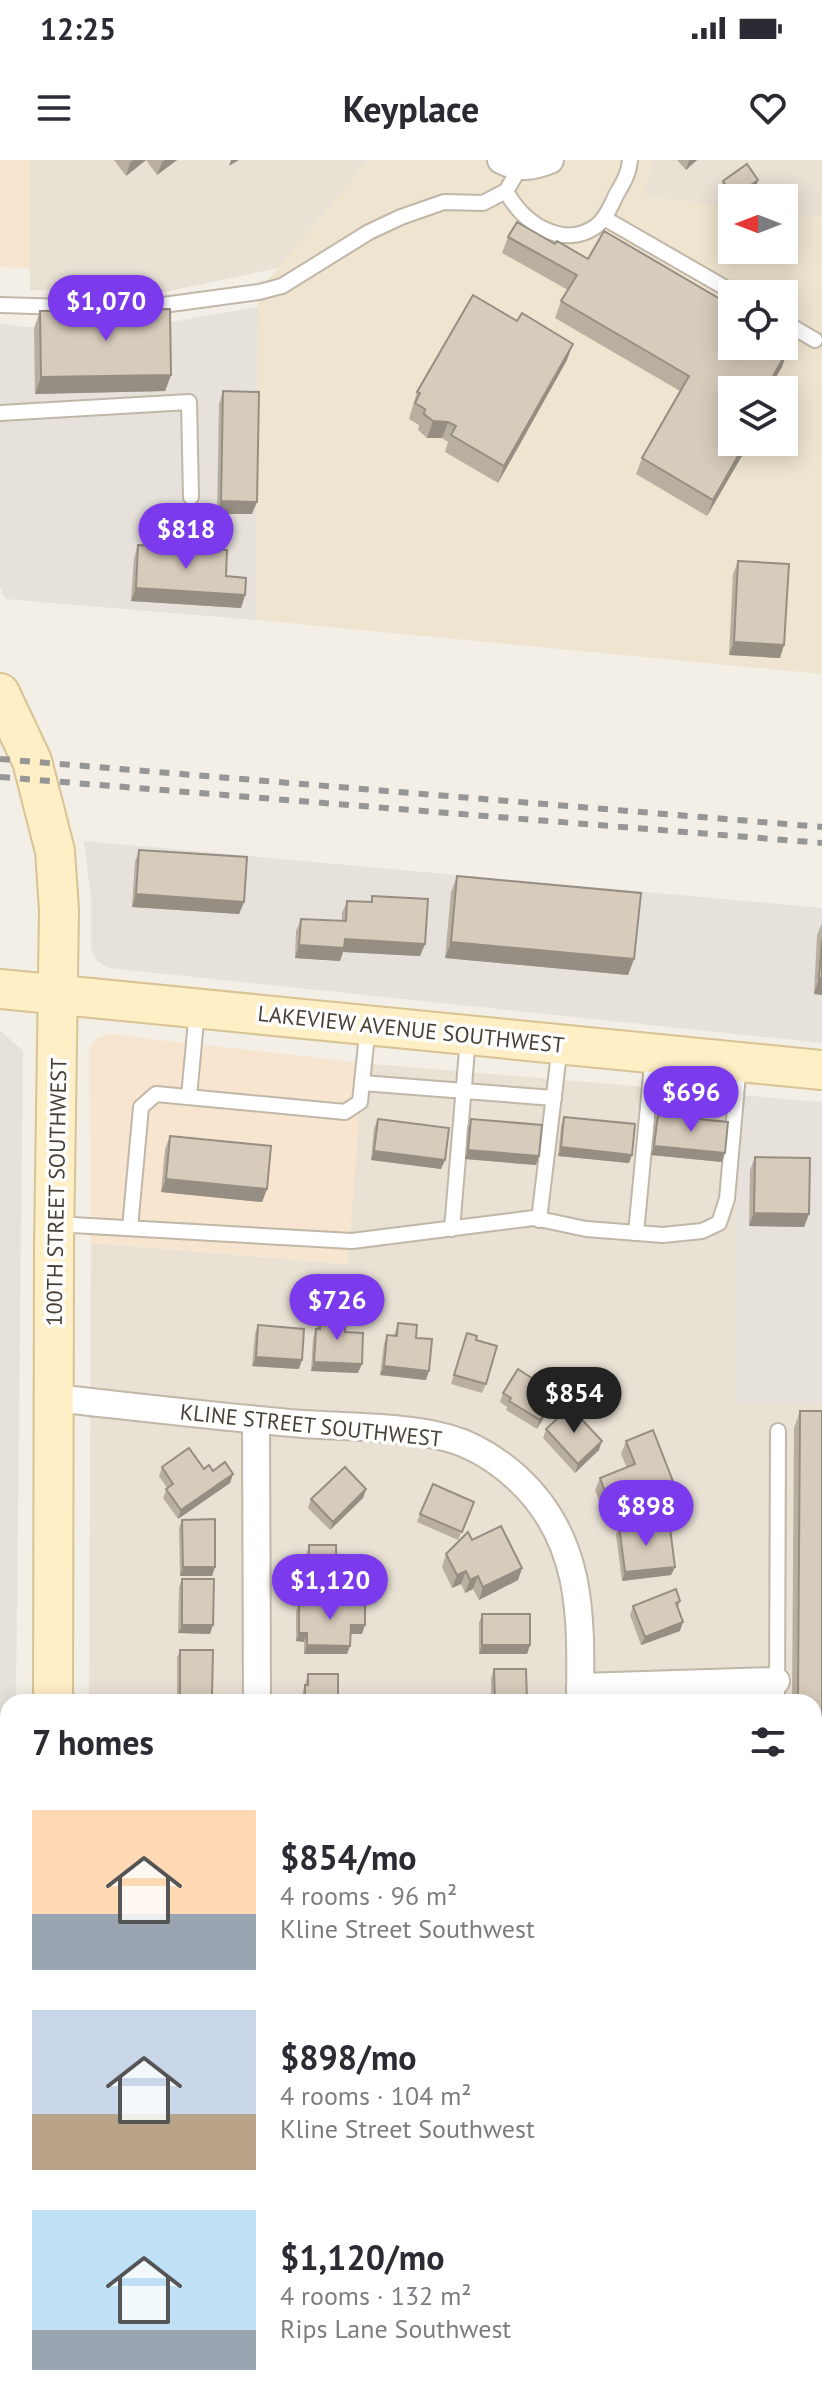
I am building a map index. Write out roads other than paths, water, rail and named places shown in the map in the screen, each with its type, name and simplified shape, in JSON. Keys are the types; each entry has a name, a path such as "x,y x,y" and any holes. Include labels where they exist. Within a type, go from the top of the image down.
{"main road":[{"name":"100TH STREET SOUTHWEST","path":"0,693 32,761 55,851 59,910 53,1694"},
{"name":"LAKEVIEW AVENUE SOUTHWEST","path":"0,989 822,1070"}],"street":[{"path":"511,163 538,165 550,160"},
{"name":"KLINE STREET SOUTHWEST","path":"54,1398 256,1420 406,1432 448,1438 479,1450 530,1490 558,1529 577,1590 580,1694"},
{"path":"256,1420 257,1694"},
{"name":"KLINE STREET SOUTHWEST","path":"646,1694 777,1692"}],"lane":[{"path":"511,163 506,191 518,211 551,233 586,231 604,218 628,174 630,160"},
{"path":"0,305 134,309 259,292 282,286 369,232 401,217 444,202 483,203 506,191"},
{"path":"604,218 718,284"},
{"path":"798,330 815,340"},
{"path":"0,413 189,402 191,497"},
{"path":"189,1097 197,1008"},
{"path":"130,1228 141,1107 156,1094 345,1112 360,1102 368,1025"},
{"path":"452,1229 468,1035"},
{"path":"539,1220 560,1044"},
{"path":"636,1233 653,1053"},
{"path":"55,1224 352,1241 539,1220 586,1229 663,1235 702,1231 719,1223 727,1199 739,1062"},
{"path":"362,1083 554,1098"},
{"path":"777,1692 778,1431"}],"railway":[{"path":"0,759 822,827"},
{"path":"0,777 822,843"}]}
